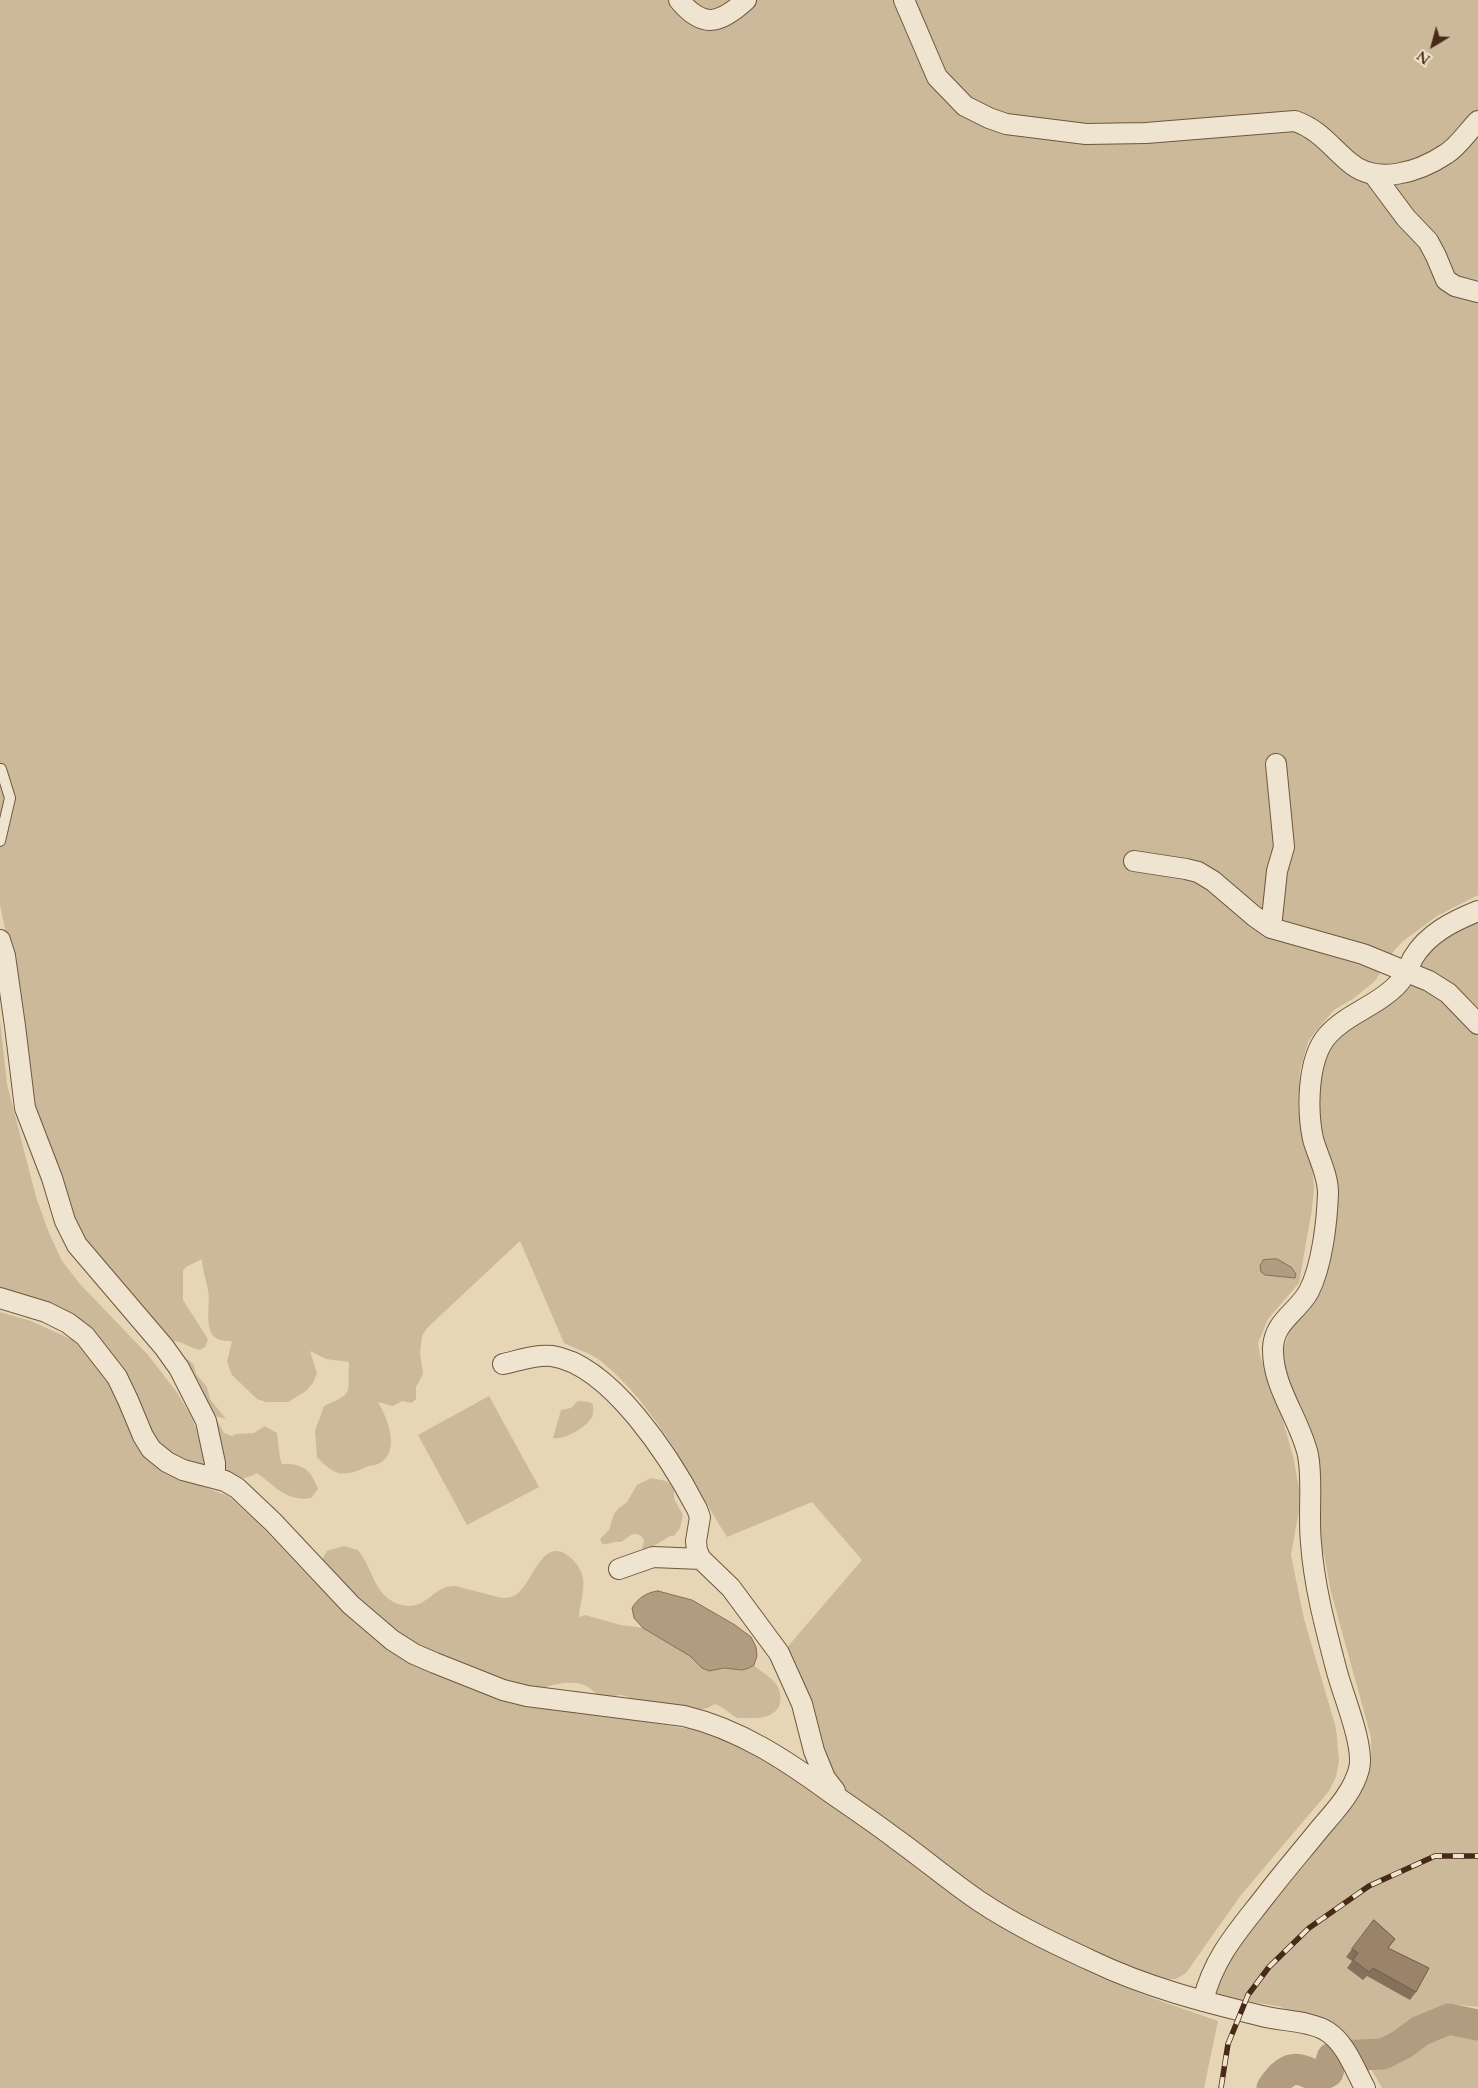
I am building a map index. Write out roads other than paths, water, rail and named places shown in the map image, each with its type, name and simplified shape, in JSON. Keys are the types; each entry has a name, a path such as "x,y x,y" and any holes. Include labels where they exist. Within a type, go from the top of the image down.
{"street":[{"path":"679,0 688,11 707,21 717,20 746,0"},
{"path":"904,0 937,77 965,106 988,118 1006,124 1086,134 1146,133 1295,122 1312,127 1351,164 1363,172 1374,175 1392,175 1430,162 1446,154 1456,146 1478,121"},
{"path":"1374,175 1406,218 1428,241 1446,280 1456,286 1478,292"},
{"path":"1271,928 1277,871 1284,847 1276,764"},
{"path":"1134,861 1198,872 1213,881 1271,928 1336,945 1429,981 1448,993 1478,1024"},
{"path":"1202,2001 1208,1979 1230,1940 1346,1795 1360,1766 1360,1749 1335,1665 1312,1561 1309,1459 1283,1392 1273,1349 1279,1327 1307,1295 1314,1280 1323,1233 1328,1188 1313,1137 1310,1116 1313,1063 1320,1045 1335,1028 1390,991 1407,972 1413,959 1430,937 1460,918 1478,911"},
{"path":"0,940 5,956 25,1108 52,1178 65,1221 76,1245 164,1347 179,1368 206,1421 215,1463 215,1478"},
{"path":"0,1298 46,1312 68,1323 85,1336 117,1377 143,1436 151,1449 167,1462 184,1470 225,1481 237,1488 256,1504 351,1605 392,1640 414,1654 502,1690 526,1696 634,1711 663,1713 705,1721 743,1738 781,1757 978,1900 1012,1922 1104,1967 1152,1986 1202,2001 1264,2017 1316,2027 1326,2031 1339,2041 1365,2088"},
{"path":"503,1364 550,1356 572,1362 591,1372 615,1394 670,1460 700,1517 696,1541 701,1559 731,1588 779,1653 802,1704 814,1751 825,1778 842,1801"},
{"path":"619,1569 653,1557 701,1559"}],"lane":[{"path":"0,841 10,798 1,769"}],"waterway":[{"path":"1272,2088 1281,2076 1289,2071 1299,2070 1319,2077 1328,2072 1332,2058 1338,2056 1383,2054 1401,2045 1420,2031 1449,2019 1478,2025"}],"railway":[{"path":"1221,2088 1228,2044 1248,1995 1269,1967 1309,1928 1369,1886 1435,1856 1478,1856"}]}
